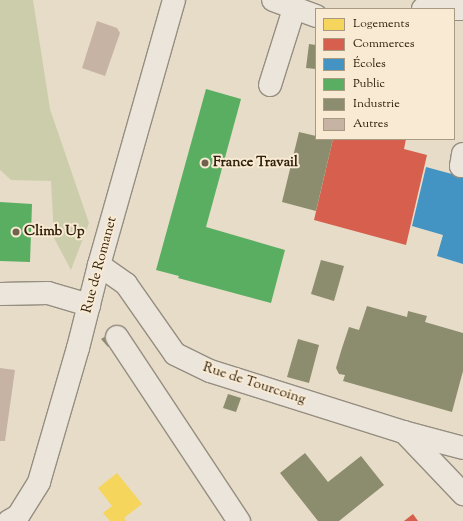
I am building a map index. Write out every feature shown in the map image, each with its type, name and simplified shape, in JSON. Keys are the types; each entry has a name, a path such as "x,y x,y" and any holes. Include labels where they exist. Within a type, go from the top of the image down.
{"street":[{"name":"Rue de Romanet","path":"9,521 18,516 39,482 78,348 99,265 174,0"},
{"path":"273,0 315,16"},
{"path":"424,8 432,0"},
{"path":"270,85 294,9"},
{"path":"463,154 461,166 463,166"},
{"name":"Rue de Tourcoing","path":"99,265 126,284 175,354 210,371 403,432 463,448"},
{"path":"0,294 48,293 89,305"},
{"path":"117,337 239,521"},
{"name":"Rue de Tourcoing","path":"403,432 463,494"}],"green space":[{"path":"0,0 33,0 50,109 89,223 71,270 54,238 51,181 11,180 0,170"}],"building: Logements":[{"path":"117,473 142,504 124,518 126,521 110,521 103,513 112,506 98,488"}],"building: Commerces":[{"path":"333,140 406,140 404,149 427,155 406,245 314,220"},
{"path":"413,514 418,521 404,521"}],"building: Écoles":[{"path":"426,167 463,177 463,264 437,256 443,235 412,226"}],"building: Public":[{"name":"France Travail","path":"206,89 241,99 206,227 285,250 271,303 178,278 179,276 156,270"},
{"name":"Climb Up","path":"0,202 32,204 30,262 0,261"}],"building: Industrie":[{"path":"309,44 315,45 315,69 306,68"},
{"path":"299,132 315,136 315,140 333,140 316,211 282,202"},
{"path":"321,260 344,266 334,301 311,294"},
{"path":"367,306 407,317 408,311 427,316 425,322 463,333 463,371 452,412 343,381 345,375 339,374 336,368 342,348 349,327 359,330"},
{"path":"106,336 112,344 108,347 101,339"},
{"path":"298,339 319,345 309,383 287,377"},
{"path":"228,394 241,398 236,412 223,408"},
{"path":"305,453 328,482 361,456 384,485 339,521 318,521 280,473"}],"building: Autres":[{"path":"97,21 117,28 120,33 105,76 82,68"},
{"path":"0,368 15,370 5,441 0,441"}],"place":[{"name":"France Travail","path":"205,163"},
{"name":"Climb Up","path":"16,232"}]}
